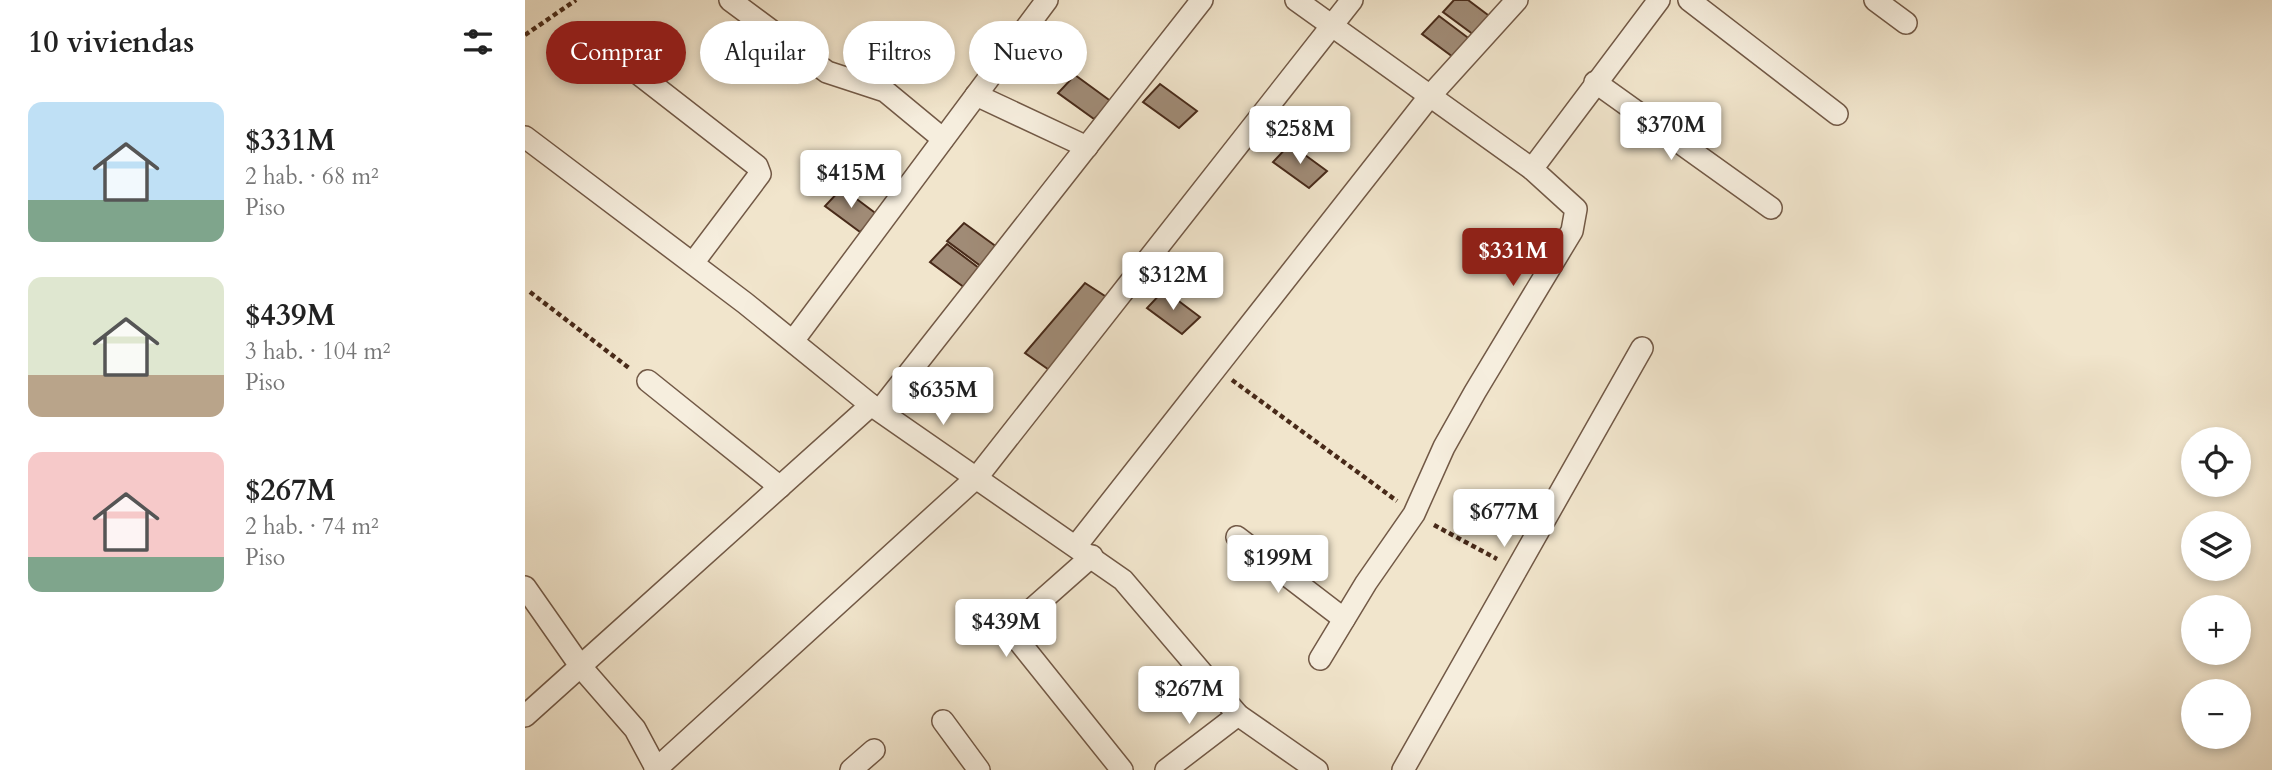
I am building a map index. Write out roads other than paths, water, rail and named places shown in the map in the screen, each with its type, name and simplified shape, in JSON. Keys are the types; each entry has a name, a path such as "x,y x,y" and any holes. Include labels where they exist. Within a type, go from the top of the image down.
{"street":[{"path":"730,0 827,72 885,90 943,139"},
{"path":"793,341 1047,0"},
{"path":"525,716 780,488 876,408 1202,0"},
{"path":"1297,0 1332,28 1532,169 1576,209 1572,232 1444,447 1414,514 1320,659"},
{"path":"525,587 581,667 635,729 656,770 978,476 1352,0"},
{"path":"1122,770 1017,639 1014,625 1084,551 1217,369 1429,97 1517,0"},
{"path":"1532,169 1659,0"},
{"path":"1689,0 1837,114"},
{"path":"1875,0 1906,23"},
{"path":"1595,82 1771,208"},
{"path":"652,84 757,166 760,174 693,263"},
{"path":"976,95 1087,147"},
{"path":"525,136 693,263 876,408 978,476 1123,580 1238,715 1317,770"},
{"path":"1403,770 1642,348"},
{"path":"648,382 780,488"},
{"path":"1237,537 1344,619"},
{"path":"1166,770 1238,715"},
{"path":"943,722 979,770"},
{"path":"851,770 874,750"}]}
